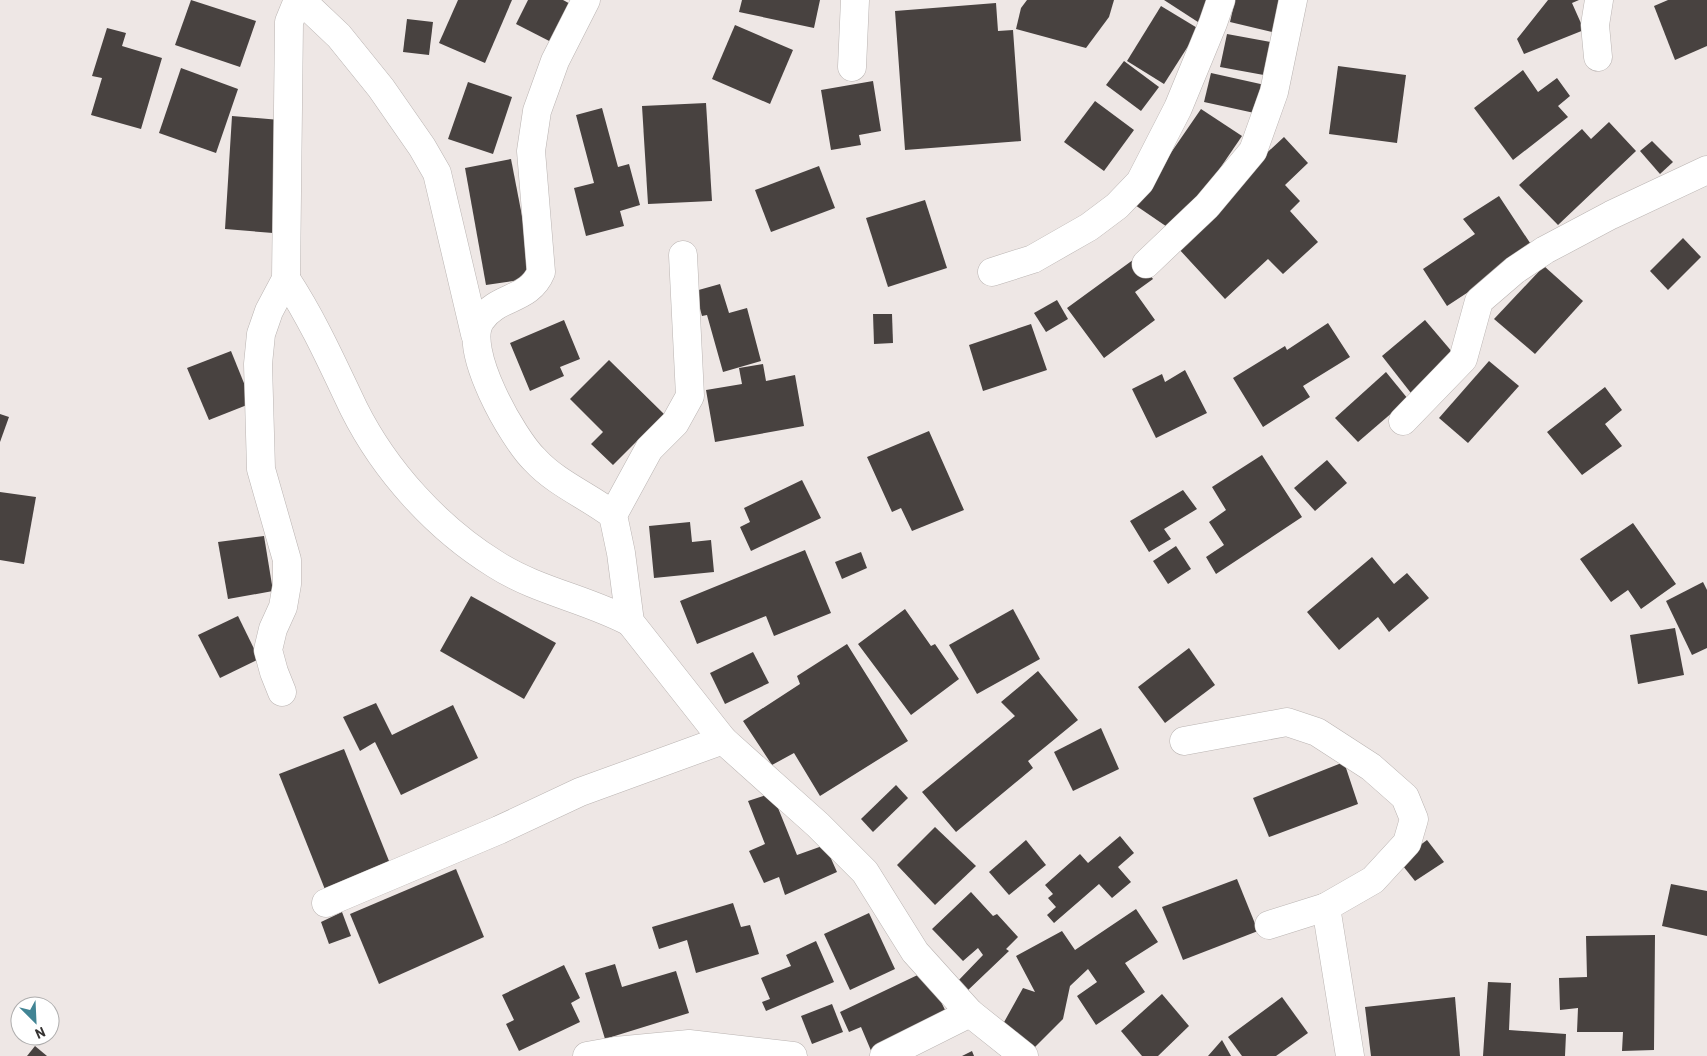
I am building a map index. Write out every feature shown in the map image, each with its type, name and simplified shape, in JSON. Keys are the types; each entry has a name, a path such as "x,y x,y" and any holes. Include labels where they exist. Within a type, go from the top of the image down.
{"street":[{"path":"282,692 268,650 273,629 283,607 287,584 286,560 261,469 258,364 261,334 269,311 286,279 290,22 299,0 340,36 382,88 422,147 437,173 488,383 518,441 543,468 613,515"},
{"path":"475,334 481,320 500,303 525,292 536,284 541,272 531,151 537,111 555,61 586,0"},
{"path":"852,67 855,0"},
{"path":"992,272 1033,259 1089,227 1117,206 1140,182 1178,108 1213,23 1220,0"},
{"path":"1146,264 1207,206 1253,150 1274,92 1293,0"},
{"path":"1598,57 1595,25 1599,0"},
{"path":"1404,422 1462,360 1469,344 1472,323 1479,301 1515,270 1546,250 1603,220 1707,170"},
{"path":"630,622 621,553 613,515 649,449 675,423 690,396 683,255"},
{"path":"286,279 310,315 355,411 409,490 461,541 496,565 539,587 579,602 606,609 630,622 723,740 818,825 865,872 915,952 970,1013 1024,1056"},
{"path":"1184,741 1287,722 1317,732 1371,767 1405,797 1414,819 1407,843 1373,880 1326,907 1268,925"},
{"path":"326,903 499,830 580,792 723,740"},
{"path":"1326,907 1350,1056"},
{"path":"884,1056 970,1013"},
{"path":"587,1056 615,1051 689,1044 793,1056"}],"building":[{"path":"191,0 256,21 240,67 175,45"},
{"path":"458,0 512,0 485,63 439,43"},
{"path":"528,0 563,0 576,7 557,45 516,24"},
{"path":"742,0 820,0 814,28 739,12"},
{"path":"1027,0 1114,0 1109,17 1086,48 1016,29 1021,8"},
{"path":"1164,0 1216,0 1201,24"},
{"path":"1235,0 1288,0 1281,34 1230,22"},
{"path":"1548,0 1579,0 1572,3 1584,30 1524,54 1517,39"},
{"path":"1668,0 1707,0 1707,46 1675,60 1654,6"},
{"path":"996,3 998,31 1013,30 1021,141 905,150 895,11"},
{"path":"1161,6 1199,29 1164,84 1127,61"},
{"path":"407,19 433,22 429,55 403,52"},
{"path":"735,25 793,50 770,104 712,79"},
{"path":"107,28 126,33 122,46 162,58 141,129 91,115 102,78 92,76"},
{"path":"1227,34 1281,44 1275,77 1220,67"},
{"path":"1124,61 1159,87 1141,111 1106,85"},
{"path":"1338,66 1406,75 1397,143 1329,134"},
{"path":"181,68 238,89 216,153 159,133"},
{"path":"1523,70 1538,92 1557,78 1570,96 1558,106 1568,117 1513,160 1474,108"},
{"path":"1211,73 1265,85 1259,114 1204,102"},
{"path":"873,81 881,131 859,135 861,145 831,150 821,90"},
{"path":"468,82 512,97 493,154 448,139"},
{"path":"1095,101 1134,130 1104,171 1064,142"},
{"path":"706,103 712,201 648,204 642,106"},
{"path":"602,108 618,167 629,164 640,205 620,211 624,226 586,236 574,188 594,183 576,115"},
{"path":"1201,109 1242,136 1176,233 1135,205"},
{"path":"232,116 280,120 273,233 225,229"},
{"path":"1609,122 1636,151 1558,225 1519,185 1582,129 1591,139"},
{"path":"1284,137 1308,163 1285,185 1300,201 1290,211 1318,242 1283,274 1268,259 1225,299 1178,248 1216,200"},
{"path":"1652,141 1673,162 1660,174 1640,151"},
{"path":"511,159 534,278 486,285 465,168"},
{"path":"819,166 835,208 771,232 755,190"},
{"path":"1499,196 1534,249 1447,306 1423,269 1475,234 1463,219"},
{"path":"925,200 947,268 888,287 866,218"},
{"path":"1683,238 1701,257 1668,290 1650,271"},
{"path":"1137,257 1153,279 1135,292 1155,320 1104,358 1067,308"},
{"path":"1544,266 1583,301 1535,354 1494,319"},
{"path":"720,284 729,313 747,308 761,361 723,372 707,315 702,316 695,291"},
{"path":"1057,300 1068,319 1046,332 1034,313"},
{"path":"873,314 892,314 893,343 874,344"},
{"path":"564,320 580,359 560,367 564,376 530,391 510,343"},
{"path":"1425,320 1459,360 1414,397 1382,356"},
{"path":"1328,323 1350,357 1303,386 1310,397 1263,427 1233,378 1285,346 1287,350"},
{"path":"1031,324 1047,370 983,391 969,345"},
{"path":"231,351 252,403 209,420 187,368"},
{"path":"609,360 664,414 613,465 591,444 603,432 570,399"},
{"path":"1489,361 1519,386 1468,443 1439,418"},
{"path":"763,364 766,381 795,375 804,426 715,442 706,390 742,384 739,368"},
{"path":"1185,370 1207,413 1156,438 1132,389 1162,374 1165,382"},
{"path":"1386,372 1408,399 1358,442 1335,418"},
{"path":"1605,387 1622,410 1605,424 1622,446 1582,475 1547,432"},
{"path":"0,414 9,417 0,442"},
{"path":"929,431 964,510 912,531 901,508 892,512 867,457"},
{"path":"1262,455 1302,517 1216,574 1206,557 1224,545 1209,522 1226,510 1212,487"},
{"path":"1327,460 1347,483 1315,511 1294,488"},
{"path":"802,480 821,518 751,551 740,527 750,522 744,508"},
{"path":"1183,490 1197,509 1164,529 1171,539 1149,552 1130,521"},
{"path":"0,492 36,497 24,564 0,560"},
{"path":"690,522 692,542 711,540 714,572 654,578 649,526"},
{"path":"1633,523 1676,584 1641,609 1628,590 1611,602 1580,559"},
{"path":"264,536 273,591 228,599 218,542"},
{"path":"1176,546 1191,569 1168,584 1153,561"},
{"path":"805,550 831,613 774,636 766,616 697,644 680,601"},
{"path":"861,552 867,568 842,579 835,562"},
{"path":"1372,557 1394,584 1407,573 1429,598 1389,632 1378,617 1339,650 1307,612"},
{"path":"1703,582 1707,590 1707,648 1692,655 1666,601"},
{"path":"471,596 556,643 524,699 440,651"},
{"path":"905,609 931,646 935,644 959,679 911,715 858,644"},
{"path":"1013,609 1040,659 977,694 949,645"},
{"path":"238,616 259,659 220,678 198,635"},
{"path":"1675,628 1684,675 1638,684 1630,635"},
{"path":"847,644 908,741 820,796 794,753 772,765 743,721 800,684 797,676"},
{"path":"1189,648 1215,685 1165,723 1138,687"},
{"path":"753,652 769,683 725,704 710,673"},
{"path":"1038,671 1078,720 1028,761 1033,768 956,832 922,792 1015,716 1001,702"},
{"path":"376,703 392,735 453,705 478,758 401,795 375,742 360,751 343,717"},
{"path":"1101,728 1119,769 1073,791 1054,752"},
{"path":"344,749 391,866 326,892 279,774"},
{"path":"1344,762 1358,804 1269,837 1253,798"},
{"path":"896,785 908,798 873,832 861,819"},
{"path":"772,793 797,855 825,845 837,872 785,895 779,877 764,883 749,851 765,844 748,801"},
{"path":"935,827 976,866 935,905 897,865"},
{"path":"1120,836 1134,853 1118,867 1131,882 1112,898 1099,884 1054,923 1047,915 1056,907 1048,898 1053,894 1045,885 1080,854 1088,863"},
{"path":"1026,840 1046,865 1009,895 989,872"},
{"path":"1427,840 1444,862 1415,881 1399,861"},
{"path":"456,869 484,937 379,984 350,914"},
{"path":"1237,879 1258,931 1183,960 1162,907"},
{"path":"1671,884 1707,891 1707,936 1662,926"},
{"path":"971,892 993,916 997,914 1018,937 1006,949 1009,951 965,993 956,983 983,955 978,948 963,961 932,929"},
{"path":"733,903 741,927 750,925 759,954 696,973 687,940 659,949 652,927"},
{"path":"1136,909 1158,942 1125,963 1145,992 1096,1025 1077,996 1097,982 1088,969 1070,986 1063,1019 1030,1052 1003,1024 1023,988 1035,992 1016,956 1062,931 1075,950"},
{"path":"342,912 351,936 329,944 321,922"},
{"path":"869,913 895,969 850,990 824,934"},
{"path":"1655,935 1654,1050 1622,1051 1623,1032 1577,1032 1578,1008 1560,1010 1559,978 1587,977 1586,936"},
{"path":"816,941 834,982 766,1011 762,1002 770,999 761,978 791,966 786,955"},
{"path":"615,964 622,987 676,971 689,1013 605,1039 585,973"},
{"path":"564,965 580,998 571,1003 580,1022 519,1051 506,1024 514,1020 502,995"},
{"path":"926,971 947,1014 872,1053 861,1027 849,1032 840,1012"},
{"path":"1488,982 1511,983 1509,1030 1566,1034 1565,1056 1483,1056"},
{"path":"1162,994 1189,1026 1158,1056 1142,1056 1121,1031"},
{"path":"1282,997 1308,1033 1276,1056 1242,1056 1228,1037"},
{"path":"1455,997 1460,1056 1371,1056 1365,1007"},
{"path":"832,1004 843,1032 812,1044 801,1016"},
{"path":"1222,1040 1231,1056 1208,1056"},
{"path":"35,1046 47,1056 27,1056"},
{"path":"972,1051 974,1056 962,1056"}]}
